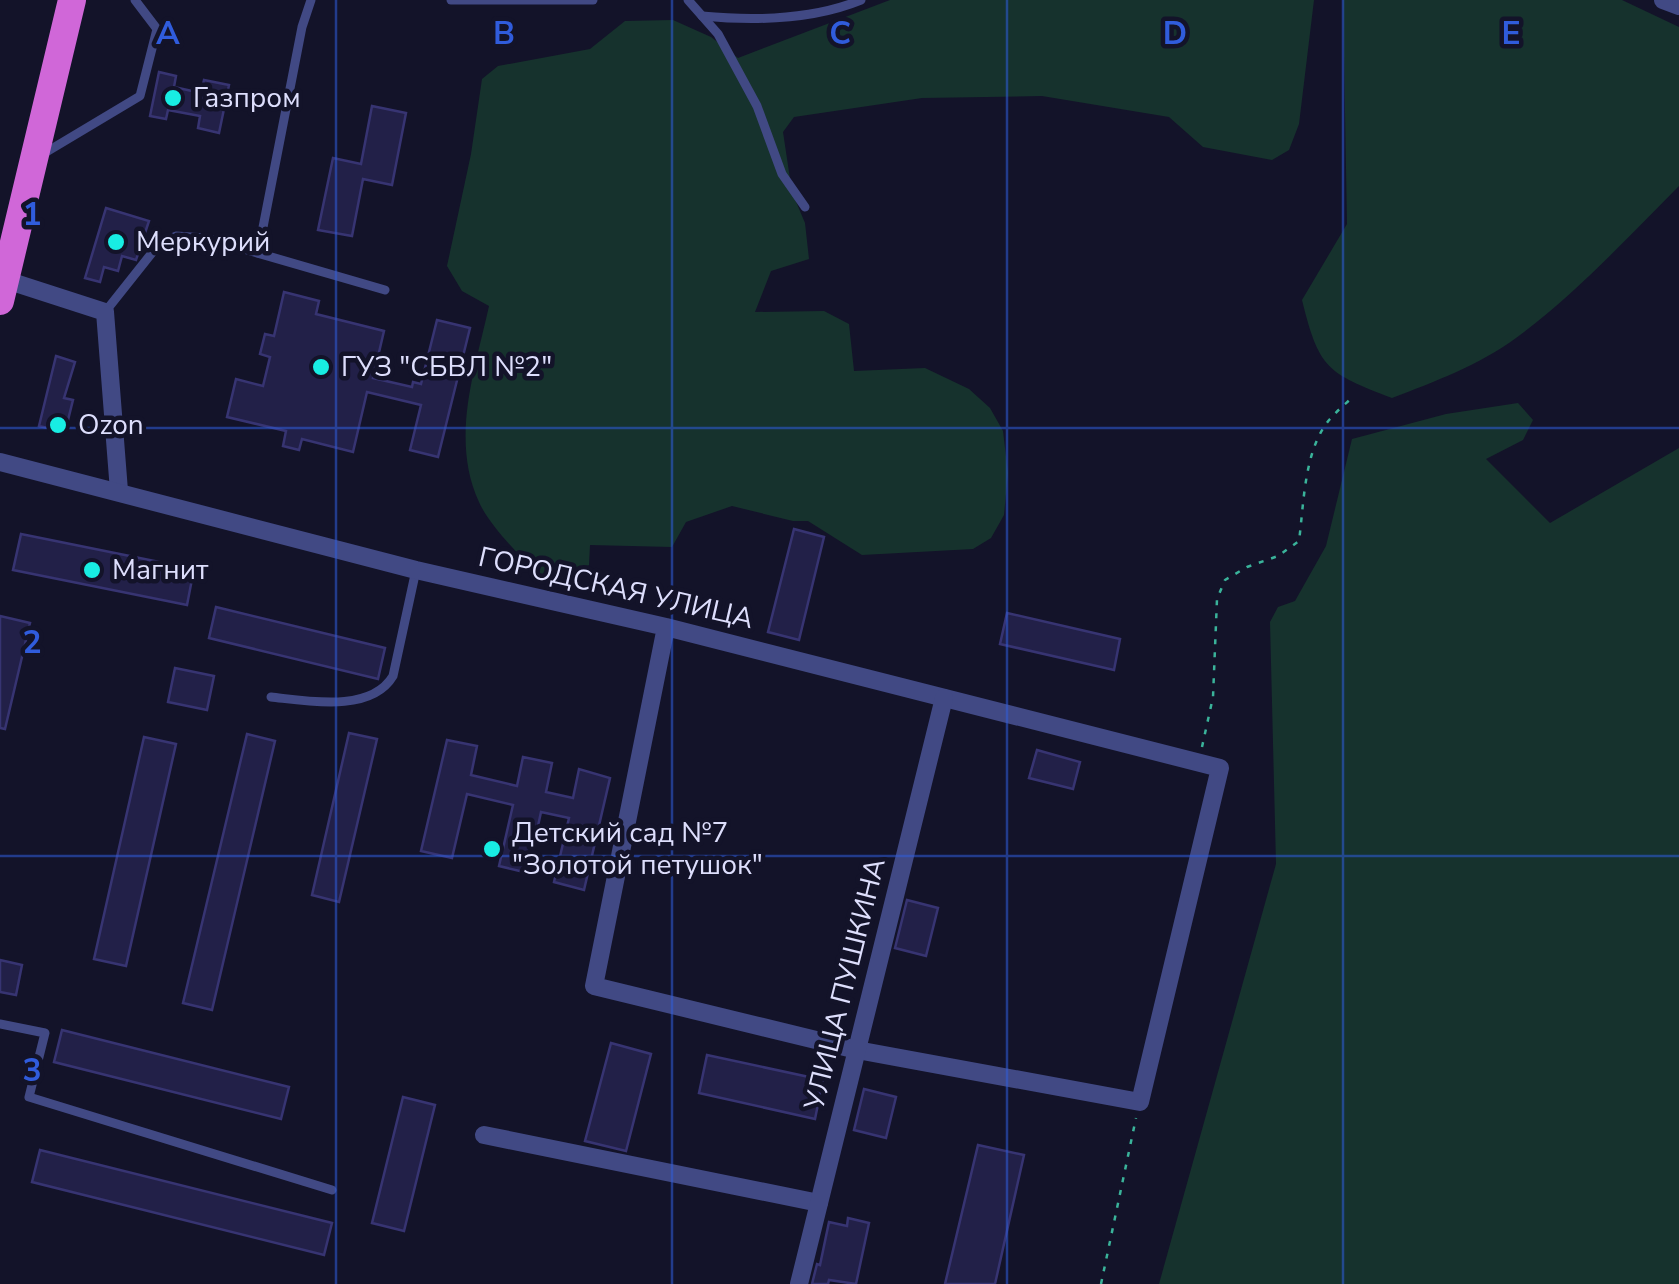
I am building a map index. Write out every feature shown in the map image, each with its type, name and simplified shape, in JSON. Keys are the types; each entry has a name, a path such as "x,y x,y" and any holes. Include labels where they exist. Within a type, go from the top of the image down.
{"highway":[{"path":"3,291 72,0"}],"street":[{"path":"1663,0 1679,6"},
{"path":"3,291 105,312 119,491"},
{"name":"ГОРОДСКАЯ УЛИЦА","path":"0,462 416,570 666,627 1220,768 1140,1102"},
{"path":"666,627 594,986 857,1050 1140,1102"},
{"name":"УЛИЦА ПУШКИНА","path":"800,1284 944,698"},
{"path":"484,1135 820,1203"}],"lane":[{"path":"36,158 140,96 158,28 135,0"},
{"path":"258,253 302,27 311,0"},
{"path":"450,0 593,0"},
{"path":"688,0 718,34 769,131 782,174 806,207"},
{"path":"700,16 814,14 861,0"},
{"path":"105,312 159,244 176,236 206,238 385,290"},
{"path":"271,698 320,702 361,698 386,688 394,676 416,570"},
{"path":"0,1024 45,1033 29,1097 332,1190"}],"path":[{"path":"1199,762 1214,697 1217,599 1225,580 1246,567 1278,556 1300,541 1310,464 1319,436 1328,420 1353,397"},
{"path":"1101,1284 1140,1102"}],"green space":[{"path":"890,0 1314,0 1299,124 1289,150 1272,160 1203,147 1169,117 1042,96 922,98 794,117 783,132 792,192 805,223 809,259 771,271 755,312 824,311 849,324 854,371 925,368 969,389 990,408 1003,431 1008,473 1004,515 991,538 973,549 862,555 808,521 732,506 686,522 672,547 590,545 589,565 570,581 543,579 484,512 466,454 468,404 489,306 462,291 447,266 482,79 498,66 590,49 625,21 673,20 711,37 738,58"},
{"path":"1343,0 1622,0 1679,27 1679,186 1580,284 1516,338 1472,365 1392,398 1353,382 1329,366 1314,341 1302,300 1347,224"},
{"path":"1518,403 1533,420 1523,440 1486,459 1550,523 1679,448 1679,1284 1159,1284 1276,864 1270,622 1278,607 1295,601 1326,546 1352,439 1446,414"}],"building":[{"path":"159,72 176,76 174,87 201,93 204,80 229,85 219,133 198,128 200,116 168,110 166,119 150,116"},
{"path":"372,106 406,113 392,185 363,179 352,236 318,230 333,158 361,164"},
{"path":"106,208 149,221 136,260 122,256 118,271 104,267 100,282 85,278"},
{"name":"ГУЗ \"СБВЛ №2\"","path":"284,292 319,301 316,314 384,331 373,378 412,387 413,382 421,384 437,320 470,328 438,457 410,450 421,405 367,392 353,452 302,439 299,450 283,446 286,431 227,417 236,379 263,386 270,357 260,354 265,334 274,336"},
{"path":"56,356 75,362 64,398 73,400 65,432 39,426"},
{"path":"794,529 824,537 799,640 768,632"},
{"path":"21,534 194,569 187,605 13,570"},
{"path":"216,607 385,648 378,679 209,638"},
{"path":"1007,613 1120,639 1114,670 1000,644"},
{"path":"0,616 30,623 5,729 0,728"},
{"path":"175,668 214,676 207,710 168,702"},
{"path":"349,733 377,739 339,902 312,895"},
{"path":"247,734 275,741 212,1010 183,1003"},
{"path":"144,737 176,744 126,966 94,959"},
{"path":"447,740 477,746 471,775 517,786 523,757 552,763 546,792 573,798 579,769 610,778 584,890 554,882 569,818 541,812 528,873 499,866 513,805 467,794 452,858 421,851"},
{"path":"1037,750 1080,762 1073,789 1029,778"},
{"path":"907,900 938,908 926,956 895,948"},
{"path":"0,960 22,965 16,995 0,992"},
{"path":"62,1030 289,1087 281,1119 54,1062"},
{"path":"611,1043 651,1054 626,1151 585,1141"},
{"path":"707,1055 823,1080 815,1119 699,1093"},
{"path":"864,1089 896,1097 886,1138 854,1130"},
{"path":"403,1097 435,1105 404,1231 372,1223"},
{"path":"978,1145 1024,1155 995,1284 945,1284"},
{"path":"40,1150 332,1223 324,1255 32,1182"},
{"path":"848,1218 869,1223 856,1284 829,1280 828,1284 812,1284 829,1222 847,1226"}],"place":[{"name":"Газпром","path":"173,98"},
{"name":"Меркурий","path":"116,242"},
{"name":"ГУЗ \"СБВЛ №2\"","path":"321,367"},
{"name":"Ozon","path":"58,425"},
{"name":"Магнит","path":"92,570"},
{"name":"Детский сад №7 \"Золотой петушок\"","path":"492,849"}]}
